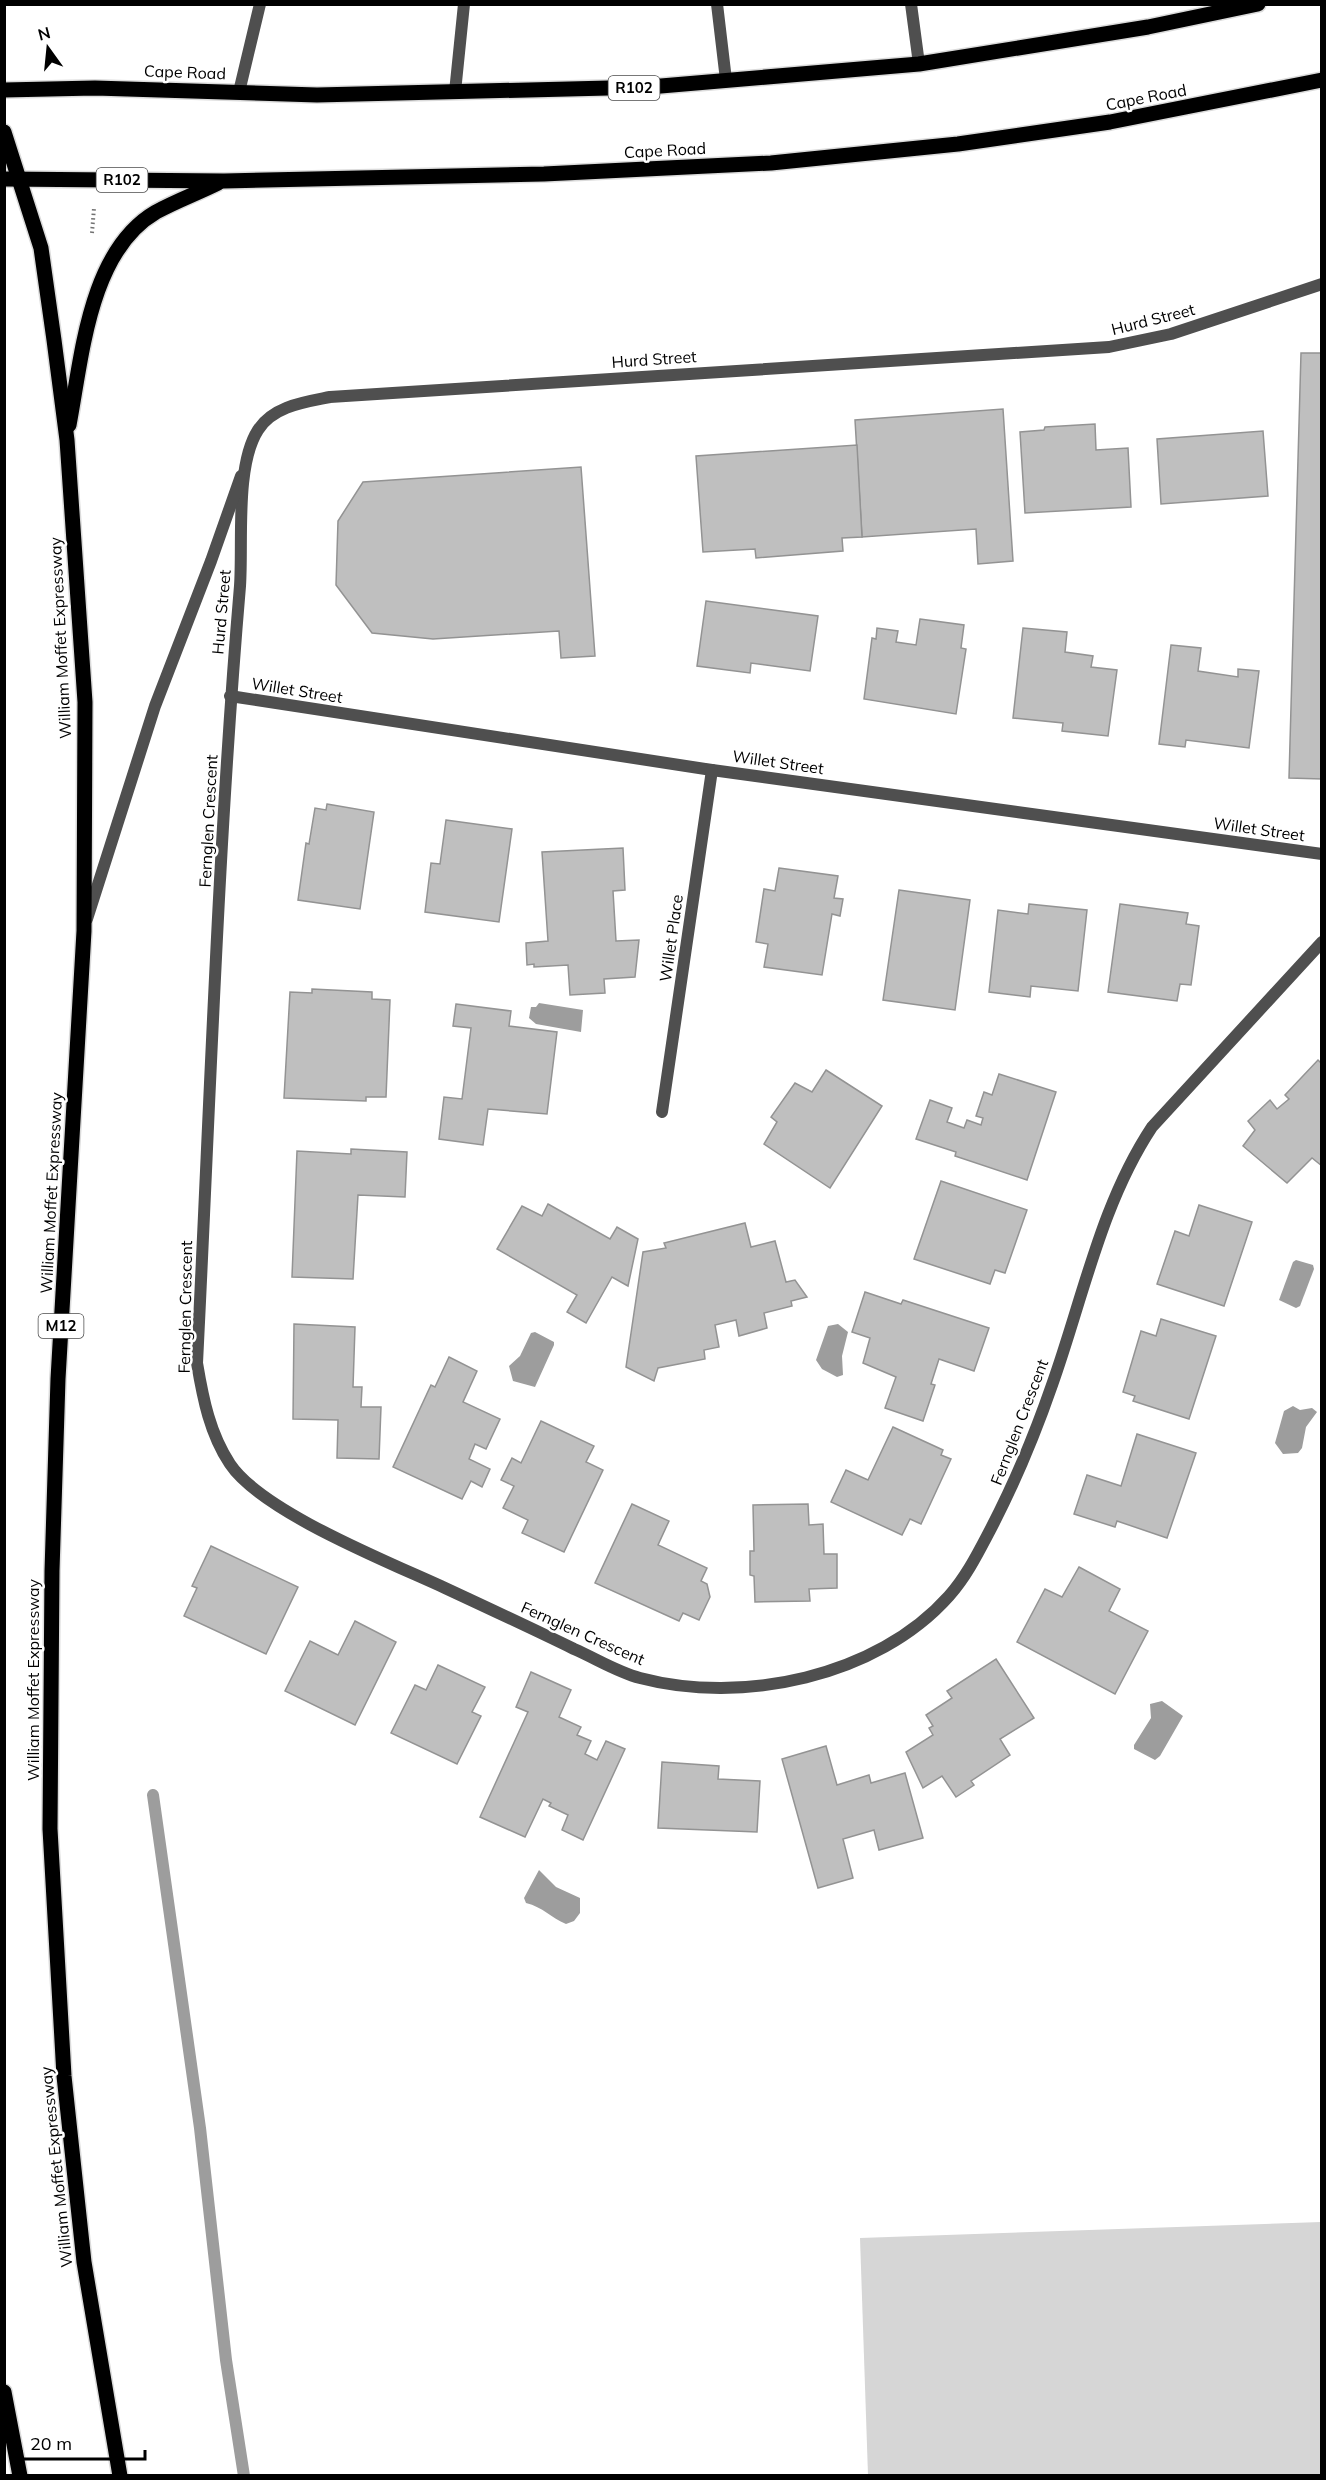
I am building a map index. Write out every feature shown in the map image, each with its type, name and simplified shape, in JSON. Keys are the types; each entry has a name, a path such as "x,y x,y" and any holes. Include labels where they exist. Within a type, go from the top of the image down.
{"main road":[{"name":"Cape Road","path":"4,90 95,88 317,95 649,87 919,64 1148,27 1258,4"},
{"name":"Cape Road","path":"12,178 224,181 544,174 771,163 958,144 1110,122 1322,80"},
{"name":"William Moffet Expressway","path":"4,132 12,178 41,248 67,440 85,702 84,931 58,1378 52,1571 50,1829 63,2076 84,2262 120,2475"},
{"path":"67,440 89,320 102,278 112,261 130,233 155,213 224,181"},
{"path":"4,2392 20,2475"}],"street":[{"path":"239,92 260,4"},
{"path":"455,92 464,4"},
{"path":"717,4 726,81"},
{"path":"911,4 919,64"},
{"name":"Hurd Street","path":"231,696 242,566 245,464 259,428 269,417 298,404 330,397 1109,347 1171,334 1322,284"},
{"path":"84,931 155,706 211,561 245,464"},
{"name":"Willet Street","path":"231,696 712,770 1322,854"},
{"name":"Fernglen Crescent","path":"231,696 197,1363 204,1403 215,1436 231,1466 242,1478 275,1504 308,1523 634,1676 678,1687 721,1689 772,1685 824,1672 880,1649 915,1627 949,1596 969,1569 1016,1483 1052,1384 1108,1215 1135,1154 1152,1127 1322,942"},
{"name":"Willet Place","path":"662,1112 712,770"}],"shaded area":[{"path":"539,1003 583,1010 581,1032 536,1024 529,1018 531,1007 536,1007"},
{"path":"1296,1260 1313,1265 1314,1269 1300,1306 1296,1308 1279,1300 1293,1262"},
{"path":"838,1324 848,1332 842,1356 843,1375 837,1377 822,1369 816,1360 828,1326"},
{"path":"535,1332 554,1342 554,1345 535,1387 513,1381 509,1366 520,1356 531,1333"},
{"path":"1293,1406 1300,1410 1312,1408 1317,1412 1306,1427 1302,1448 1298,1453 1283,1454 1275,1443 1284,1411"},
{"path":"1162,1701 1183,1716 1160,1756 1155,1760 1134,1749 1134,1745 1151,1718 1150,1704"},
{"path":"539,1870 556,1887 580,1898 580,1913 574,1921 566,1924 526,1903 524,1898"},
{"path":"1321,2222 1321,2475 868,2475 860,2238"}],"building":[{"path":"1301,353 1322,353 1322,779 1289,778"},
{"path":"1003,409 1013,561 978,564 976,529 862,537 855,420"},
{"path":"1095,424 1096,450 1128,448 1131,507 1025,513 1020,432 1044,430 1045,427"},
{"path":"1263,431 1268,496 1161,504 1157,439"},
{"path":"857,445 862,537 842,538 843,551 756,558 755,549 703,552 696,456"},
{"path":"581,467 595,656 561,658 559,631 433,639 372,633 336,585 338,521 363,482"},
{"path":"706,601 818,616 810,671 751,663 750,673 697,666"},
{"path":"920,619 964,625 961,648 966,649 956,714 864,699 872,638 876,639 877,628 898,631 896,642 916,645"},
{"path":"1023,628 1067,632 1065,652 1093,656 1091,667 1117,670 1108,736 1062,731 1063,723 1013,718"},
{"path":"1171,645 1201,648 1198,671 1238,677 1238,669 1259,671 1249,748 1186,740 1185,747 1159,744"},
{"path":"327,804 374,812 360,909 298,900 306,843 309,844 315,808 326,810"},
{"path":"446,820 512,829 499,922 425,912 431,863 440,864"},
{"path":"623,848 625,890 613,891 616,941 639,940 635,977 604,979 605,993 570,995 568,965 534,967 534,964 527,965 526,943 548,941 542,852"},
{"path":"779,868 838,876 834,898 843,899 840,916 832,914 822,975 764,967 768,944 756,942 764,889 775,891"},
{"path":"899,890 970,900 955,1010 883,1000"},
{"path":"1029,904 1087,910 1078,991 1031,986 1030,997 989,992 998,910 1028,914"},
{"path":"1120,904 1188,913 1186,924 1199,926 1191,985 1180,984 1177,1001 1108,992"},
{"path":"312,989 372,992 372,999 390,1000 386,1097 366,1097 366,1101 284,1098 290,992 312,993"},
{"path":"456,1004 511,1011 509,1026 557,1032 547,1114 488,1109 483,1145 439,1139 444,1097 462,1099 471,1028 453,1026"},
{"path":"1318,1060 1322,1064 1322,1166 1312,1158 1287,1183 1243,1146 1255,1130 1248,1121 1270,1100 1277,1109 1289,1099 1285,1095"},
{"path":"826,1070 882,1106 830,1188 764,1144 777,1122 771,1117 795,1083 812,1092"},
{"path":"999,1074 1056,1092 1027,1180 955,1156 956,1152 916,1139 930,1100 952,1108 947,1122 964,1128 967,1120 981,1125 983,1118 976,1116 984,1092 992,1095"},
{"path":"351,1149 407,1152 405,1197 358,1195 353,1279 292,1277 297,1151 351,1154"},
{"path":"941,1181 1027,1210 1005,1273 995,1270 990,1284 914,1259"},
{"path":"548,1204 610,1239 617,1227 638,1239 628,1286 612,1277 586,1323 567,1312 577,1295 497,1249 522,1206 542,1216"},
{"path":"1199,1205 1252,1222 1224,1306 1157,1284 1175,1231 1189,1236"},
{"path":"745,1223 751,1247 775,1241 786,1282 795,1280 807,1297 791,1301 792,1306 764,1313 767,1328 739,1336 736,1320 715,1325 719,1347 704,1350 705,1359 658,1368 654,1381 626,1367 643,1252 666,1248 664,1243"},
{"path":"865,1292 901,1304 903,1300 989,1328 974,1371 939,1359 931,1384 935,1385 923,1421 885,1408 896,1377 863,1363 870,1338 852,1332"},
{"path":"1161,1319 1216,1336 1189,1419 1133,1401 1135,1396 1123,1392 1141,1331 1156,1336"},
{"path":"294,1324 355,1327 353,1387 362,1387 361,1407 381,1407 379,1459 337,1458 338,1420 293,1419"},
{"path":"449,1357 477,1371 463,1402 500,1419 486,1449 475,1444 469,1459 490,1469 482,1487 471,1481 462,1499 393,1467 431,1385 435,1387"},
{"path":"541,1421 594,1446 586,1462 603,1470 564,1552 522,1533 528,1520 503,1508 514,1486 501,1480 512,1458 521,1463"},
{"path":"893,1427 943,1450 941,1455 951,1459 921,1524 910,1519 902,1535 831,1502 846,1470 868,1480"},
{"path":"1137,1434 1196,1453 1167,1538 1117,1521 1115,1527 1074,1514 1087,1475 1121,1486"},
{"path":"632,1504 669,1521 658,1545 707,1568 701,1581 707,1584 710,1597 699,1620 683,1613 679,1621 595,1583"},
{"path":"808,1504 809,1525 823,1524 824,1554 837,1554 837,1588 809,1589 810,1601 755,1602 754,1576 750,1575 750,1551 754,1551 753,1505"},
{"path":"211,1546 298,1587 266,1654 184,1616 197,1588 192,1586"},
{"path":"1079,1567 1120,1589 1109,1611 1148,1631 1115,1694 1017,1642 1045,1589 1062,1597"},
{"path":"355,1621 396,1642 355,1725 285,1691 310,1641 338,1655"},
{"path":"996,1659 1034,1718 1000,1739 1010,1755 971,1781 974,1785 956,1797 942,1776 923,1788 906,1752 933,1735 929,1728 933,1726 926,1715 952,1698 947,1691"},
{"path":"438,1665 485,1687 472,1712 481,1716 457,1764 391,1733 415,1685 426,1690"},
{"path":"531,1672 571,1690 559,1717 581,1727 577,1735 591,1741 585,1754 597,1760 606,1741 625,1749 583,1840 562,1830 568,1815 549,1806 551,1803 543,1799 525,1837 480,1817 528,1712 516,1707"},
{"path":"826,1746 837,1785 869,1775 871,1783 905,1773 923,1838 879,1850 874,1830 843,1839 853,1878 818,1888 782,1759"},
{"path":"662,1762 719,1766 718,1779 760,1781 757,1832 658,1828"}],"waterway":[{"path":"153,1795 200,2128 226,2360 244,2476"}]}
